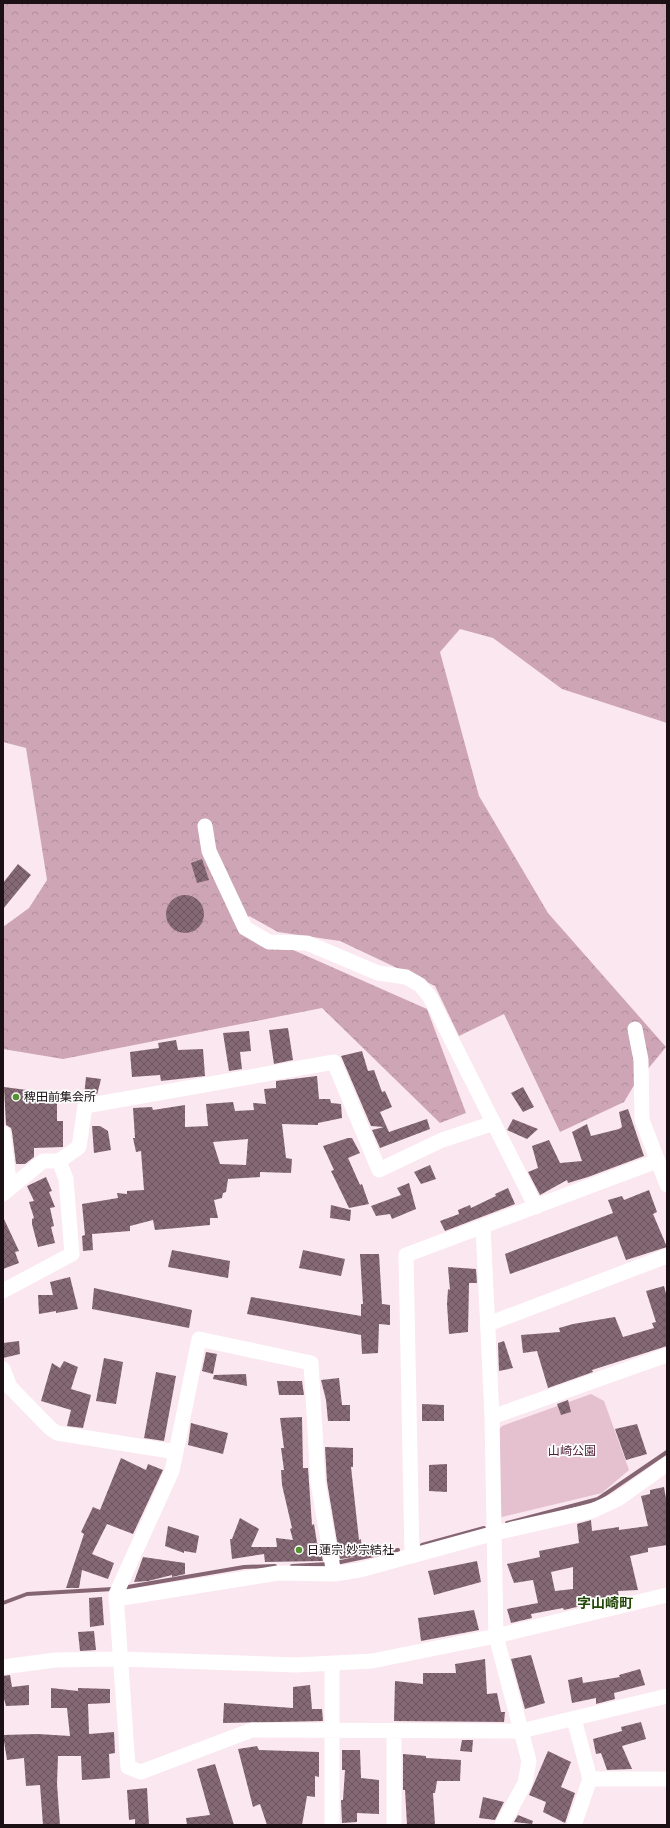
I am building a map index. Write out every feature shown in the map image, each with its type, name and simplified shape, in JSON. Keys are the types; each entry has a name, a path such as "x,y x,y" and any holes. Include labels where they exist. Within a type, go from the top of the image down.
{"street":[{"path":"205,826 209,851 245,928 269,942 307,943 378,973 406,977 420,985 430,997 536,1207"},
{"path":"634,1029 641,1060 642,1120 667,1185"},
{"path":"6,1191 43,1161 59,1161 79,1147 85,1106 334,1062 379,1170 442,1140 494,1123"},
{"path":"3,1133 6,1191"},
{"path":"3,1291 72,1254 66,1179 59,1161"},
{"path":"412,1556 406,1255 657,1161"},
{"path":"483,1226 492,1418 496,1636 529,1761 525,1784 502,1825"},
{"path":"488,1324 667,1256"},
{"path":"333,1567 318,1483 311,1363 198,1339 172,1471 118,1591 128,1767 141,1772 252,1730 521,1731 667,1696"},
{"path":"492,1418 667,1355"},
{"path":"3,1369 10,1387 50,1428 57,1433 176,1452"},
{"path":"118,1591 333,1567 360,1570 495,1533 592,1511 604,1506 667,1464"},
{"path":"3,1666 55,1660 121,1659 288,1665 372,1661 496,1636 667,1595"},
{"path":"332,1664 332,1825"},
{"path":"574,1719 590,1778 574,1825"},
{"path":"394,1730 394,1825"},
{"path":"590,1778 667,1779"}],"green space":[{"path":"3,3 667,3 667,723 562,689 493,638 460,629 440,652 479,796 548,913 666,1047 633,1087 624,1102 560,1132 504,1014 459,1036 435,986 340,941 278,932 249,916 237,928 261,946 291,949 427,1009 466,1113 440,1123 322,1008 63,1059 3,1049 3,927 29,908 47,880 26,748 3,742"},
{"name":"山崎公園","path":"591,1394 604,1401 629,1470 602,1493 498,1518 497,1432 502,1426"}],"building":[{"path":"202,859 209,880 197,883 191,863"},
{"path":"18,864 31,875 3,909 3,883"},
{"path":"185,895 195,898 201,904 204,914 201,924 195,930 185,933 175,930 169,924 166,914 169,904 175,898"},
{"path":"288,1028 293,1060 274,1064 269,1030"},
{"path":"249,1031 251,1051 240,1052 242,1069 229,1071 223,1033"},
{"path":"176,1040 178,1050 203,1049 205,1076 161,1081 160,1075 132,1077 130,1052 159,1048 158,1043"},
{"path":"362,1051 368,1071 374,1070 382,1092 385,1091 392,1107 380,1112 389,1132 427,1119 430,1129 380,1148 372,1130 384,1127 371,1126 341,1056"},
{"path":"317,1076 319,1099 330,1099 331,1103 341,1104 342,1118 318,1123 318,1125 282,1124 286,1158 292,1159 291,1173 260,1172 260,1177 228,1179 226,1192 223,1193 222,1198 214,1200 218,1218 210,1218 210,1225 155,1230 153,1220 130,1226 130,1231 92,1234 93,1250 83,1251 82,1236 85,1235 82,1204 118,1198 117,1193 127,1194 127,1191 144,1190 141,1151 136,1152 133,1138 135,1138 133,1108 152,1107 153,1110 185,1105 185,1127 208,1126 206,1104 233,1102 235,1111 254,1110 253,1103 266,1104 264,1089 276,1088 276,1081","holes":["248,1139 246,1165 220,1164 213,1142"]},
{"path":"86,1077 101,1079 97,1095 84,1096"},
{"path":"4,1087 57,1094 57,1121 63,1121 63,1147 34,1148 34,1157 25,1164 16,1164 11,1128 6,1125"},
{"path":"523,1087 534,1107 523,1112 511,1093"},
{"path":"628,1109 644,1156 588,1177 568,1183 567,1180 540,1195 528,1172 538,1168 532,1146 549,1140 560,1163 582,1161 572,1132 587,1124 591,1136 619,1129 622,1127 619,1112"},
{"path":"513,1119 538,1129 527,1139 507,1130"},
{"path":"92,1126 100,1126 108,1131 111,1150 94,1153"},
{"path":"352,1138 360,1153 348,1158 360,1185 362,1184 369,1204 349,1208 331,1171 334,1170 323,1146"},
{"path":"430,1165 436,1179 421,1184 414,1172"},
{"path":"46,1177 52,1191 49,1192 55,1207 50,1208 54,1226 51,1227 55,1243 38,1247 32,1224 32,1219 34,1218 29,1202 34,1201 27,1186"},
{"path":"409,1183 416,1209 392,1219 390,1214 376,1216 371,1206 401,1195 397,1188"},
{"path":"508,1188 515,1204 445,1231 440,1221 459,1214 458,1210 470,1205 471,1208 496,1196 495,1194"},
{"path":"649,1190 657,1212 653,1214 667,1247 626,1260 617,1236 510,1274 505,1254 613,1213 608,1200 622,1196 624,1200"},
{"path":"331,1205 351,1210 350,1221 330,1218"},
{"path":"3,1217 19,1251 15,1252 19,1263 3,1269"},
{"path":"172,1250 230,1261 228,1278 168,1267"},
{"path":"303,1250 345,1259 341,1276 299,1268"},
{"path":"360,1254 379,1254 382,1304 390,1305 390,1325 379,1324 378,1353 362,1354 361,1335 247,1314 251,1297 361,1316 361,1304 363,1304"},
{"path":"448,1267 476,1269 477,1283 469,1283 468,1332 449,1334 447,1304 448,1289 450,1290"},
{"path":"70,1277 78,1309 39,1314 38,1295 53,1295 50,1282"},
{"path":"664,1286 667,1297 667,1346 592,1370 593,1372 548,1388 537,1351 523,1353 521,1335 560,1332 559,1328 573,1324 615,1317 623,1337 654,1328 652,1323 656,1322 646,1291"},
{"path":"94,1288 192,1310 189,1328 92,1309"},
{"path":"19,1341 20,1354 3,1358 3,1343"},
{"path":"504,1341 513,1368 499,1371 498,1343"},
{"path":"206,1352 217,1354 213,1374 202,1371"},
{"path":"104,1358 123,1362 116,1404 96,1401"},
{"path":"64,1361 78,1367 71,1389 91,1395 83,1428 67,1426 71,1410 41,1401 52,1363 60,1368"},
{"path":"156,1372 176,1376 164,1441 144,1438"},
{"path":"246,1374 247,1386 213,1379 214,1375"},
{"path":"339,1378 342,1405 350,1405 350,1421 328,1421 326,1400 321,1380"},
{"path":"277,1381 302,1381 304,1395 279,1395"},
{"path":"568,1400 571,1412 561,1415 557,1404"},
{"path":"422,1404 444,1405 444,1421 422,1421"},
{"path":"302,1417 303,1468 308,1468 312,1525 314,1524 317,1543 319,1543 323,1561 265,1562 264,1554 232,1559 230,1539 232,1539 240,1518 259,1529 251,1547 277,1547 276,1538 293,1540 290,1529 292,1528 282,1485 281,1470 284,1470 281,1448 284,1448 280,1418"},
{"path":"191,1423 228,1433 223,1454 188,1445"},
{"path":"637,1424 647,1454 626,1460 615,1429"},
{"path":"325,1447 353,1448 353,1467 351,1467 362,1556 340,1559 327,1482"},
{"path":"121,1458 146,1470 148,1464 163,1470 133,1534 107,1524 92,1554 114,1563 108,1579 82,1570 79,1588 66,1588 84,1534 81,1532 93,1507 100,1510"},
{"path":"447,1464 447,1492 429,1491 429,1465"},
{"path":"664,1487 667,1504 667,1545 648,1548 648,1552 630,1556 638,1590 618,1591 619,1597 564,1610 563,1608 531,1614 532,1618 511,1623 507,1609 538,1603 533,1580 514,1583 507,1564 540,1557 539,1551 579,1543 577,1524 591,1520 592,1531 619,1527 619,1530 648,1526 641,1496 650,1494 650,1490","holes":["573,1567 573,1589 555,1591 551,1572"]},
{"path":"168,1526 199,1536 196,1553 184,1551 184,1553 165,1546"},
{"path":"143,1557 185,1563 185,1574 134,1582"},
{"path":"477,1561 481,1582 434,1595 428,1571"},
{"path":"102,1597 104,1625 90,1627 89,1598"},
{"path":"474,1610 479,1630 421,1641 418,1618"},
{"path":"94,1631 96,1650 80,1651 78,1632"},
{"path":"531,1655 545,1703 525,1709 511,1659"},
{"path":"485,1659 487,1694 497,1693 501,1712 505,1712 504,1722 394,1721 395,1681 423,1684 423,1673 456,1673 455,1664"},
{"path":"640,1669 645,1685 614,1693 615,1699 596,1704 596,1698 572,1703 568,1680 582,1677 583,1683 620,1677 619,1675"},
{"path":"10,1675 12,1687 29,1685 29,1705 6,1706 3,1695 3,1676"},
{"path":"310,1685 312,1709 322,1709 323,1721 223,1723 224,1703 293,1708 293,1687"},
{"path":"51,1688 78,1691 78,1688 110,1689 110,1703 88,1704 89,1734 114,1732 115,1753 109,1754 110,1778 82,1780 81,1756 58,1756 57,1784 60,1825 43,1825 40,1785 26,1786 24,1758 7,1760 3,1735 38,1734 70,1736 67,1708 51,1708"},
{"path":"641,1722 646,1739 622,1746 632,1769 607,1770 601,1753 596,1754 593,1739 622,1731 621,1727"},
{"path":"462,1740 473,1740 472,1752 460,1751"},
{"path":"257,1746 259,1750 319,1752 319,1777 315,1776 315,1797 307,1796 302,1825 267,1825 260,1804 253,1807 238,1749"},
{"path":"342,1750 360,1750 361,1778 379,1780 379,1814 357,1813 357,1822 342,1823 341,1800 343,1800 345,1770 342,1770"},
{"path":"548,1751 571,1762 561,1787 575,1793 565,1823 543,1812 546,1802 529,1795"},
{"path":"403,1754 426,1756 426,1758 461,1760 460,1781 437,1781 435,1793 433,1793 435,1825 407,1825 405,1790 403,1790"},
{"path":"215,1764 234,1825 187,1825 186,1818 210,1815 197,1769"},
{"path":"147,1788 149,1825 135,1825 135,1819 129,1820 127,1790"},
{"path":"483,1797 504,1802 495,1820 479,1818"},
{"path":"518,1815 533,1821 532,1824 514,1822"}],"waterway":[{"path":"507,1523 598,1499 667,1452"},
{"path":"422,1545 484,1528"},
{"path":"336,1563 398,1550"},
{"path":"292,1566 329,1564"},
{"path":"122,1588 244,1567 275,1566"},
{"path":"3,1603 27,1594 113,1589"}],"place":[{"name":"稗田前集会所","path":"16,1097"},
{"name":"日蓮宗 妙宗結社","path":"299,1550"}],"district":[{"name":"字山崎町","path":"605,1603"}]}
